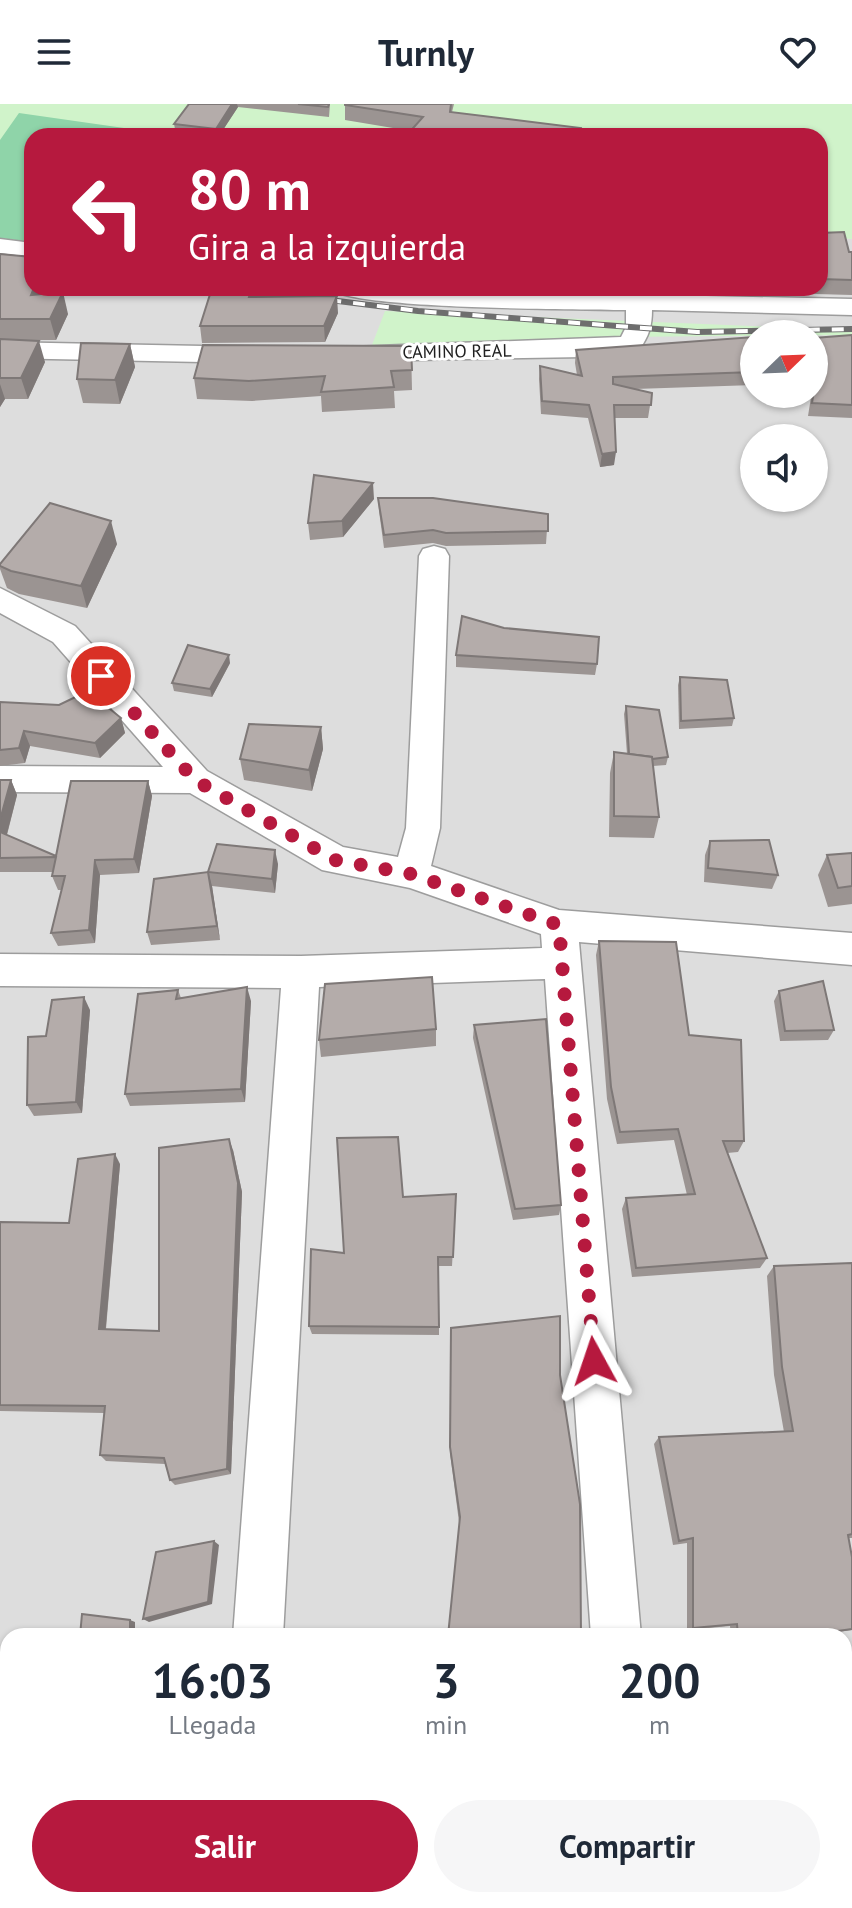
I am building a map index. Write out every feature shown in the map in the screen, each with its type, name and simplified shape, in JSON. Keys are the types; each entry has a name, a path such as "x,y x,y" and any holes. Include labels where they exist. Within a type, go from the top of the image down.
{"street":[{"path":"0,246 24,249"},
{"path":"404,296 852,307"},
{"name":"CAMINO REAL","path":"332,353 585,349 630,344 634,342 639,327 639,303"},
{"path":"0,350 285,354"},
{"path":"411,874 423,828 434,556"},
{"path":"0,599 64,634 195,780 335,860 411,874 560,944"},
{"path":"0,779 195,780"},
{"path":"560,944 615,1628"},
{"path":"0,970 301,972 560,944 850,959"},
{"path":"259,1628 301,972"}],"shaded area":[{"path":"828,238 852,239 852,1628 0,1628 0,244 24,248 24,296 828,296"}],"green space":[{"path":"0,104 852,104 852,239 828,238 828,128 24,128 24,249 0,246"},
{"path":"19,113 124,128 24,128 24,241 0,238 0,140"},
{"path":"385,311 740,325 740,336 612,337 504,347 372,345"},
{"path":"828,329 852,330 852,335 828,335"}],"building":[{"path":"189,104 232,104 217,128 174,124"},
{"path":"298,104 329,104 328,107"},
{"path":"451,104 450,112 581,128 413,128 423,117 345,105"},
{"path":"844,232 849,252 852,252 852,280 828,279 828,233"},
{"path":"0,254 24,256 24,296 61,296 50,319 0,319"},
{"path":"209,296 337,296 324,326 200,326"},
{"path":"852,335 852,405 828,404 828,337"},
{"path":"740,338 740,372 613,377 613,384 652,393 651,405 614,405 616,452 602,454 589,405 542,401 540,366 582,376 576,350"},
{"path":"0,339 39,341 21,378 0,378"},
{"path":"81,343 130,344 115,380 77,379"},
{"path":"203,345 411,346 412,370 391,371 394,387 321,392 325,376 249,381 194,378"},
{"path":"314,475 373,483 342,521 308,523"},
{"path":"378,498 433,498 548,514 548,531 446,533 433,530 384,535"},
{"path":"50,503 111,521 81,586 0,566"},
{"path":"462,616 504,628 599,637 597,664 456,655"},
{"path":"188,645 229,655 210,689 172,683"},
{"path":"680,677 727,680 734,718 681,721"},
{"path":"88,691 121,718 95,743 24,731 19,748 0,750 0,702 59,705"},
{"path":"626,706 659,710 668,757 652,759 629,754"},
{"path":"249,724 321,727 309,770 240,759"},
{"path":"614,752 652,757 659,817 614,816"},
{"path":"0,780 11,780 0,820"},
{"path":"71,781 148,781 134,859 95,860 89,930 51,933 65,876 52,876 56,857 0,858 0,832 56,856"},
{"path":"769,840 778,875 708,868 710,841"},
{"path":"217,844 275,850 272,879 208,872"},
{"path":"852,853 852,886 838,888 827,855"},
{"path":"208,872 217,926 147,932 154,879"},
{"path":"599,941 676,942 689,1035 741,1040 744,1141 723,1141 767,1258 636,1268 626,1198 695,1194 678,1129 620,1132 611,1087"},
{"path":"432,977 436,1029 319,1040 325,984"},
{"path":"823,981 834,1030 785,1031 779,991"},
{"path":"247,987 241,1089 125,1094 138,994 178,990 176,999"},
{"path":"84,997 76,1102 27,1105 28,1037 46,1036 52,1000"},
{"path":"546,1019 561,1205 515,1209 474,1025"},
{"path":"398,1137 403,1197 456,1194 453,1257 438,1257 439,1327 309,1326 311,1249 344,1253 337,1138"},
{"path":"229,1139 238,1183 227,1469 170,1480 164,1458 100,1455 105,1406 0,1405 0,1222 69,1223 78,1159 115,1154 99,1329 159,1331 159,1148"},
{"path":"852,1263 852,1534 848,1535 852,1557 852,1628 737,1628 737,1624 693,1628 693,1538 679,1541 659,1437 793,1431 782,1367 774,1266"},
{"path":"560,1316 560,1375 580,1504 581,1628 449,1628 460,1517 450,1447 451,1328"},
{"path":"214,1541 208,1602 143,1619 156,1552"},
{"path":"82,1614 130,1620 130,1628 81,1628"}],"railway":[{"path":"298,296 418,311 697,332 852,329"}],"route":[{"path":"101,676 195,780 335,860 411,874 559,925 594,1361"}]}
